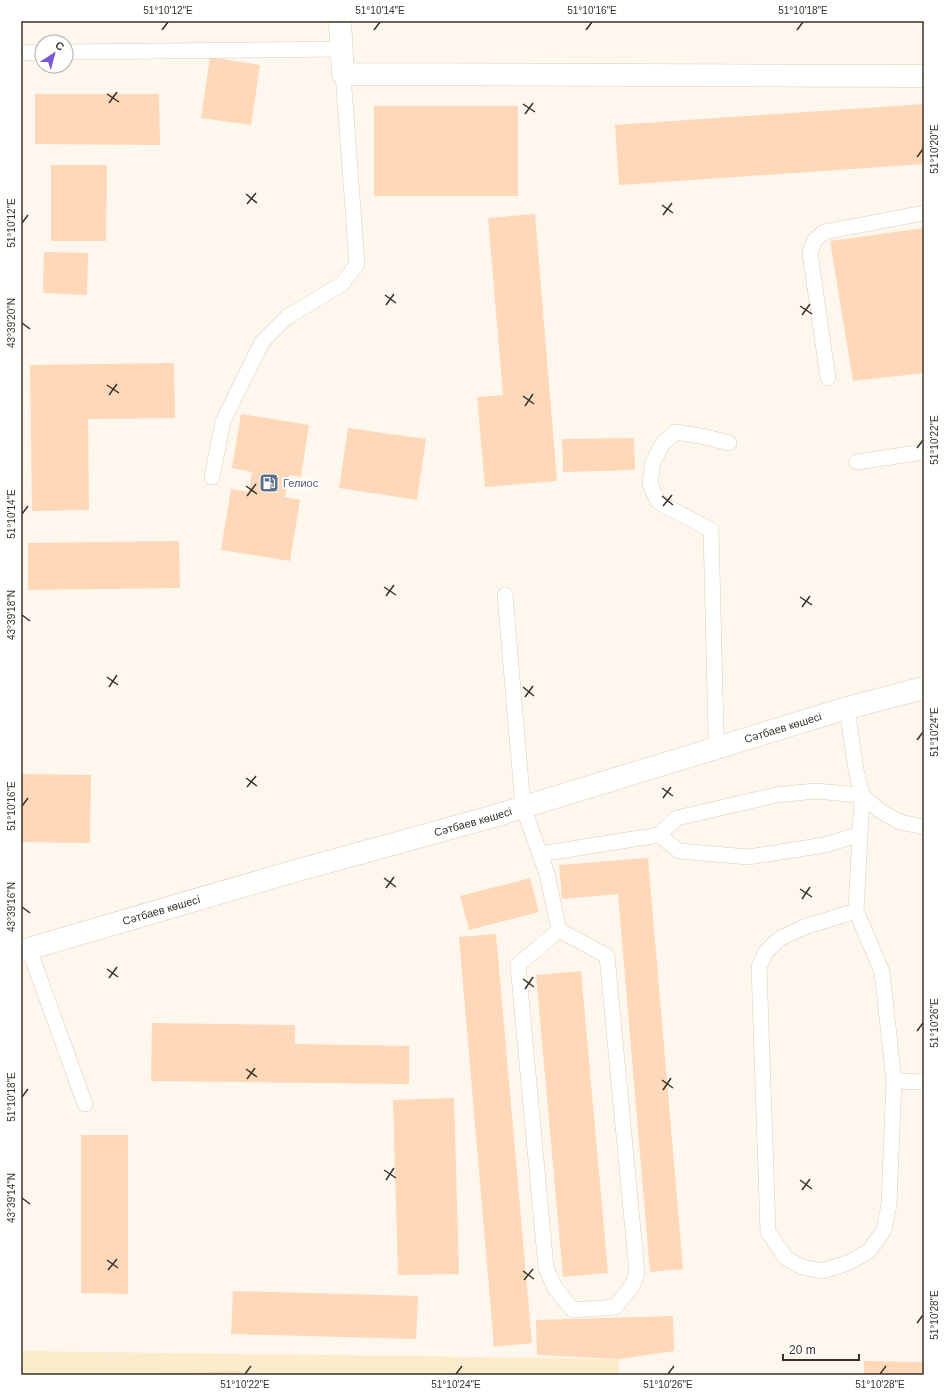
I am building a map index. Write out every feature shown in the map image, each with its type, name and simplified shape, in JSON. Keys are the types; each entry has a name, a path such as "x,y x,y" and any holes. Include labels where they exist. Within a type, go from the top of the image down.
{"main road":[{"path":"340,21 343,74 924,76"},
{"name":"Сәтбаев көшесі","path":"25,950 523,807 847,708 924,688"}],"lane":[{"path":"74,52 342,49"},
{"path":"21,53 34,52"},
{"path":"212,477 223,421 262,342 287,317 342,284 357,264 343,74"},
{"path":"828,378 810,253 814,241 824,232 924,213"},
{"path":"719,748 716,734 711,530 658,502 650,484 653,462 663,443 676,432 706,437 728,443"},
{"path":"857,462 924,452"},
{"path":"505,595 523,807 547,874 559,930 607,956 637,1273 632,1286 615,1307 573,1310 555,1288 546,1268 518,965 559,930"},
{"path":"847,708 856,770 862,795 856,911 882,972 894,1081 890,1205 884,1230 869,1251 848,1263 822,1271 802,1267 786,1258 768,1232 758,967 766,952 779,939 804,927 856,911"},
{"path":"540,854 658,835 677,818 776,795 815,791 862,795 880,812 900,822 924,827"},
{"path":"658,835 679,851 748,857 825,845 860,834"},
{"path":"25,950 85,1104"},
{"path":"894,1081 924,1082"}],"shaded area":[{"path":"21,1351 619,1359 619,1375 21,1375"}],"building":[{"path":"210,57 260,65 251,125 201,118"},
{"path":"35,94 159,94 160,145 35,144"},
{"path":"924,104 924,164 619,185 615,125"},
{"path":"374,106 518,106 518,196 374,196"},
{"path":"51,165 107,165 106,241 51,241"},
{"path":"535,214 557,481 485,487 477,397 503,395 488,218"},
{"path":"924,228 924,373 853,381 830,241"},
{"path":"44,252 88,253 87,295 43,293"},
{"path":"174,363 175,418 88,419 89,510 32,511 30,365"},
{"name":"Гелиос","path":"241,414 309,425 301,477 289,475 285,497 300,500 290,561 221,550 231,489 249,492 252,472 232,468"},
{"path":"348,428 426,439 417,500 339,488"},
{"path":"634,438 635,470 563,472 562,439"},
{"path":"179,541 180,588 28,590 28,543"},
{"path":"21,774 91,775 90,843 21,842"},
{"path":"648,858 683,1269 650,1272 618,894 562,899 559,865"},
{"path":"530,878 539,912 469,930 460,896"},
{"path":"496,934 532,1343 494,1347 459,937"},
{"path":"581,971 608,1273 563,1277 536,975"},
{"path":"152,1023 295,1025 295,1044 409,1046 409,1084 151,1081"},
{"path":"454,1098 459,1274 398,1275 393,1100"},
{"path":"81,1135 128,1135 128,1294 81,1293"},
{"path":"233,1291 418,1296 416,1339 231,1334"},
{"path":"673,1316 674,1351 619,1359 537,1355 536,1320"},
{"path":"864,1361 924,1362 924,1375 864,1375"},
{"path":"241,1371 241,1375 156,1375 156,1374"}],"place":[{"name":"Гелиос","path":"269,483"}]}
